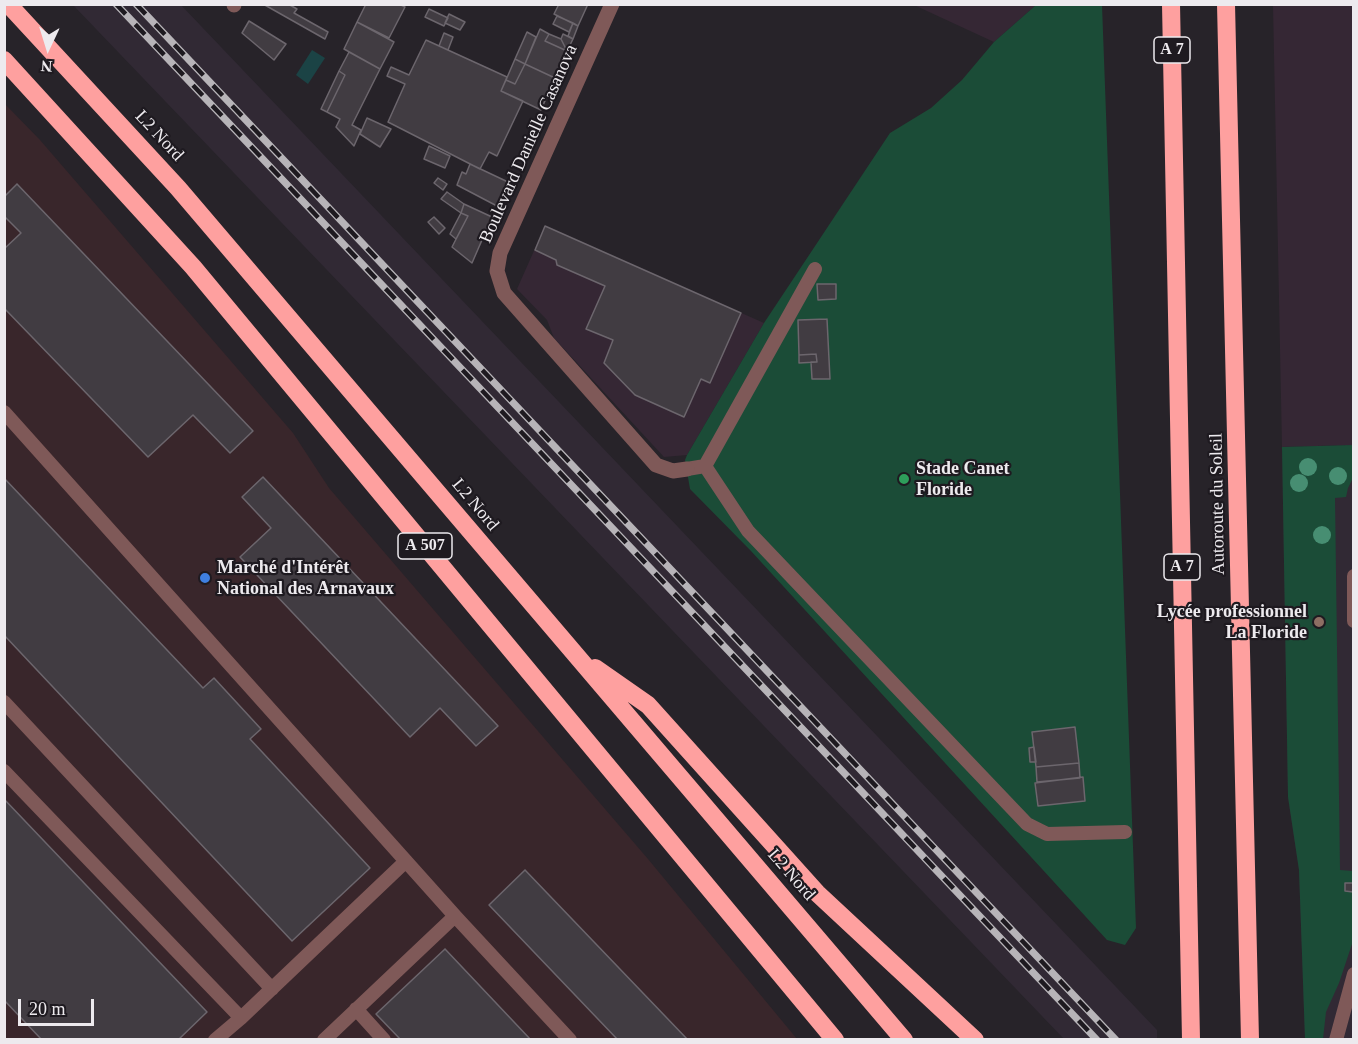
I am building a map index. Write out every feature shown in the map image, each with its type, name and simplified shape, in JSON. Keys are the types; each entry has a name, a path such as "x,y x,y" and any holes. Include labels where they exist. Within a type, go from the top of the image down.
{"highway":[{"name":"L2 Nord","path":"9,4 178,188 904,1040"},
{"name":"Autoroute du Soleil","path":"1168,4 1173,95 1191,1040"},
{"name":"Autoroute du Soleil","path":"1228,4 1250,1040"},
{"name":"A 507","path":"4,60 194,267 835,1040"},
{"path":"572,651 648,705 817,892 975,1040"},
{"path":"1250,968 1255,1040"}],"street":[{"name":"Boulevard Danielle Casanova","path":"612,4 500,253 497,271 504,292 656,465 673,471 687,469"}],"lane":[{"path":"705,466 815,269"},
{"path":"4,412 455,916 570,1040"},
{"path":"687,469 705,466"},
{"path":"705,466 748,531 1027,824 1047,834 1125,832"},
{"path":"1353,576 1353,621"},
{"path":"4,702 272,989"},
{"path":"4,771 241,1018"},
{"path":"215,1040 406,861"},
{"path":"324,1040 455,916"},
{"path":"1336,1040 1353,974"},
{"path":"356,1009 384,1040"}],"shaded area":[{"path":"73,5 181,5 1157,1030 1157,1039 1064,1039"},
{"path":"914,5 1036,5 994,42"},
{"path":"1273,5 1353,5 1353,445 1282,447"},
{"name":"Marché d'Intérêt National des Arnavaux","path":"4,103 40,140 293,433 329,488 648,859 797,1039 5,1039"},
{"path":"545,226 764,323 687,455 664,457 554,338 547,320 517,289"},
{"name":"Lycée professionnel La Floride","path":"1353,445 1353,1039 1305,1039 1299,870 1288,797 1282,447"}],"green space":[{"name":"Stade Canet Floride","path":"1036,5 1102,5 1136,928 1125,945 1107,940 751,551 690,489 685,460 764,323 890,133 931,108 962,80 994,42"},
{"name":"Lycée professionnel La Floride","path":"1353,445 1353,478 1346,497 1335,498 1340,870 1353,871 1353,941 1339,983 1326,1012 1323,1039 1305,1039 1299,870 1288,797 1282,447"}],"water":[{"path":"312,50 325,58 308,84 296,75"}],"building":[{"path":"263,4 288,4 297,9 294,13 328,32 325,39"},
{"path":"366,4 399,4 405,7 389,38 357,22"},
{"path":"559,4 588,4 578,26 554,14"},
{"path":"429,9 448,18 444,26 425,17"},
{"path":"449,14 465,22 460,30 445,23"},
{"path":"557,16 573,23 569,32 553,24"},
{"path":"249,21 286,44 274,60 242,33"},
{"path":"357,22 394,42 380,69 344,49"},
{"path":"573,23 578,26 573,39 568,36"},
{"path":"540,29 549,34 545,41 567,51 555,78 525,64"},
{"path":"527,32 536,37 525,64 515,59"},
{"path":"444,33 453,37 448,50 439,46"},
{"path":"549,34 561,39 567,51 545,41"},
{"path":"563,34 573,39 567,51 561,39"},
{"path":"426,40 507,77 501,91 523,101 497,156 489,152 480,169 388,122 405,84 387,76 391,67 409,75"},
{"path":"349,52 380,69 352,125 361,130 354,146 336,127 340,119 327,112 345,75 339,71"},
{"path":"515,59 525,64 515,84 506,80"},
{"path":"525,64 555,78 541,110 501,91 506,80 515,84"},
{"path":"339,71 345,75 327,112 321,109"},
{"path":"367,118 391,129 380,147 360,134"},
{"path":"429,146 450,156 445,168 424,159"},
{"path":"470,164 508,182 497,206 457,185 462,172 466,174"},
{"path":"438,178 447,184 443,190 434,183"},
{"path":"17,184 253,431 230,453 193,415 148,457 4,308 4,249 21,233 4,216 4,197"},
{"path":"447,192 464,204 461,213 441,199"},
{"path":"464,204 492,217 472,263 452,247 468,216 461,213"},
{"path":"461,213 468,216 456,239 450,234"},
{"path":"434,217 445,228 439,234 428,222"},
{"path":"545,226 741,313 710,383 701,379 684,417 635,395 604,363 613,340 586,329 605,286 557,265 556,260 535,250"},
{"path":"817,284 836,284 836,299 818,300"},
{"path":"827,319 830,379 812,379 811,362 817,362 816,354 799,355 798,320"},
{"path":"816,354 817,362 799,363 799,355"},
{"path":"263,477 498,726 476,746 440,708 410,737 240,557 271,528 242,497"},
{"path":"4,478 203,688 214,678 261,729 250,739 370,868 292,941 4,635"},
{"path":"1075,727 1079,763 1036,767 1032,732"},
{"path":"1034,747 1036,762 1030,762 1029,748"},
{"path":"1079,763 1080,778 1037,782 1036,767"},
{"path":"1083,777 1085,801 1038,806 1035,783"},
{"path":"4,799 207,1012 178,1040 42,1040 4,1000"},
{"path":"525,870 688,1040 618,1040 489,905"},
{"path":"1345,883 1353,883 1353,892 1345,891"},
{"path":"445,949 531,1040 401,1040 376,1014"}],"railway":[{"path":"116,4 1097,1040"},
{"path":"136,4 1116,1040"}],"place":[{"name":"Stade Canet Floride","path":"904,479"},
{"name":"Marché d'Intérêt National des Arnavaux","path":"205,578"},
{"name":"Lycée professionnel La Floride","path":"1319,622"}]}
